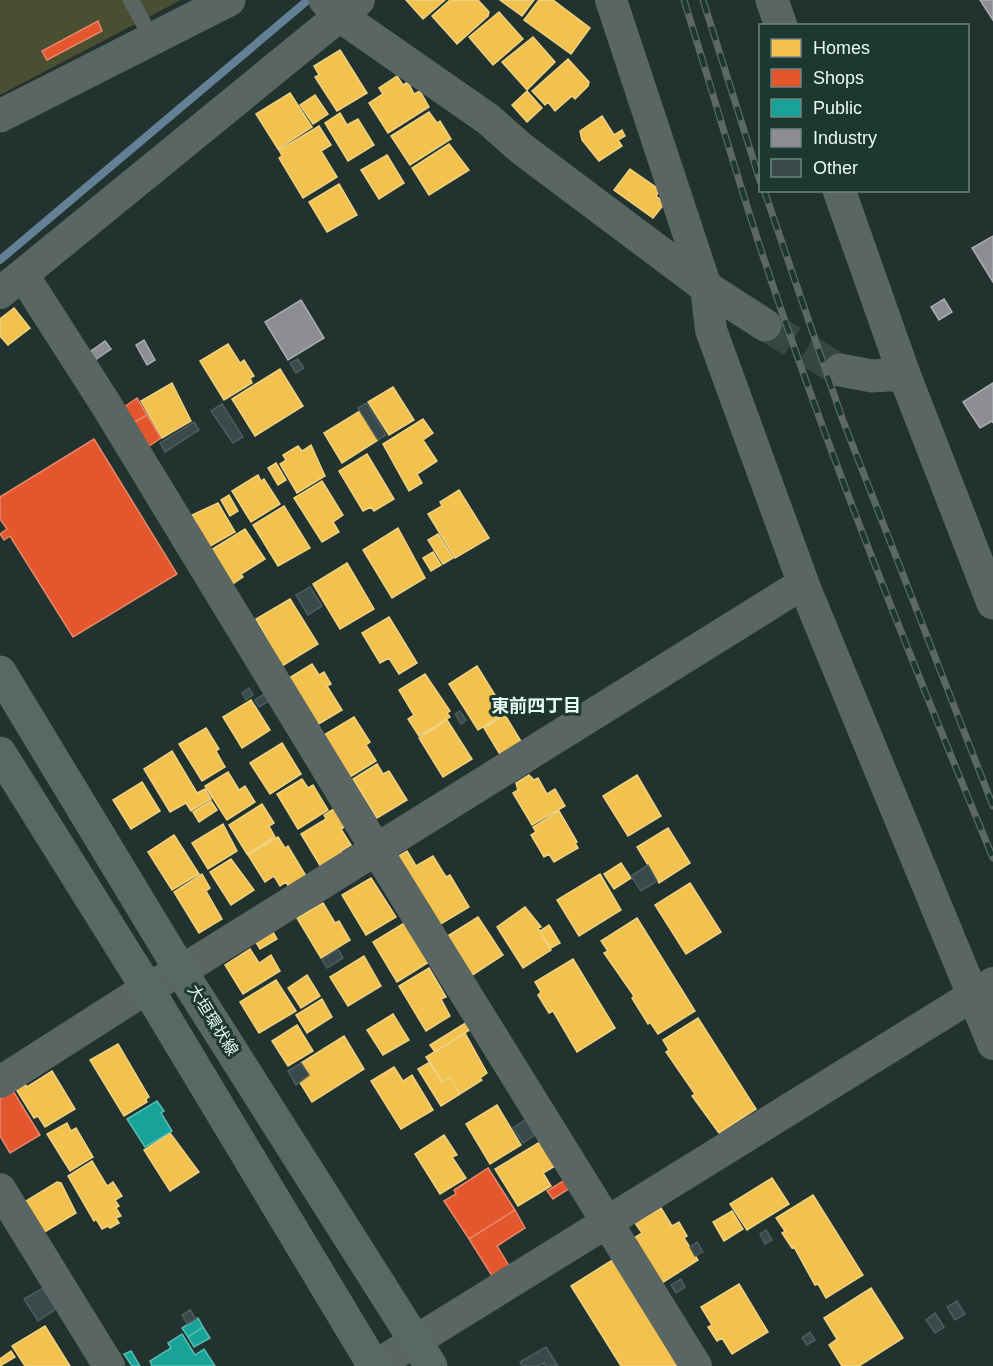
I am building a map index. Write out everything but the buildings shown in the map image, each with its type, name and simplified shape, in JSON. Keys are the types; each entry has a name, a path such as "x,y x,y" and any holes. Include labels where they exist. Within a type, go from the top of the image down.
{"main road":[{"name":"大垣環状線","path":"0,672 182,971 423,1354"},
{"path":"0,753 147,988 375,1366"}],"street":[{"path":"0,116 229,0"},
{"path":"611,0 706,287 711,330 805,588 983,988 993,1044"},
{"path":"772,0 780,24"},
{"path":"696,1366 376,849 105,403 11,284 339,5 489,119 522,149 706,287 765,325"},
{"path":"840,192 904,374 993,603"},
{"path":"840,370 872,375 904,374"},
{"path":"0,1082 147,988 182,971 790,591 805,588"},
{"path":"375,1366 423,1354 607,1224 983,988"},
{"path":"0,1190 109,1366"}],"lane":[{"path":"131,0 152,39"}],"green space":[{"path":"0,0 181,0 0,95"}],"waterway":[{"path":"0,260 308,0"}],"tunnel":[{"path":"765,325 840,370"}],"railway":[{"path":"684,0 741,188 814,404 901,632 993,858"},
{"path":"703,0 759,178"},
{"path":"765,192 842,418 993,806"}],"district":[{"name":"東前四丁目","path":"536,706"}]}
